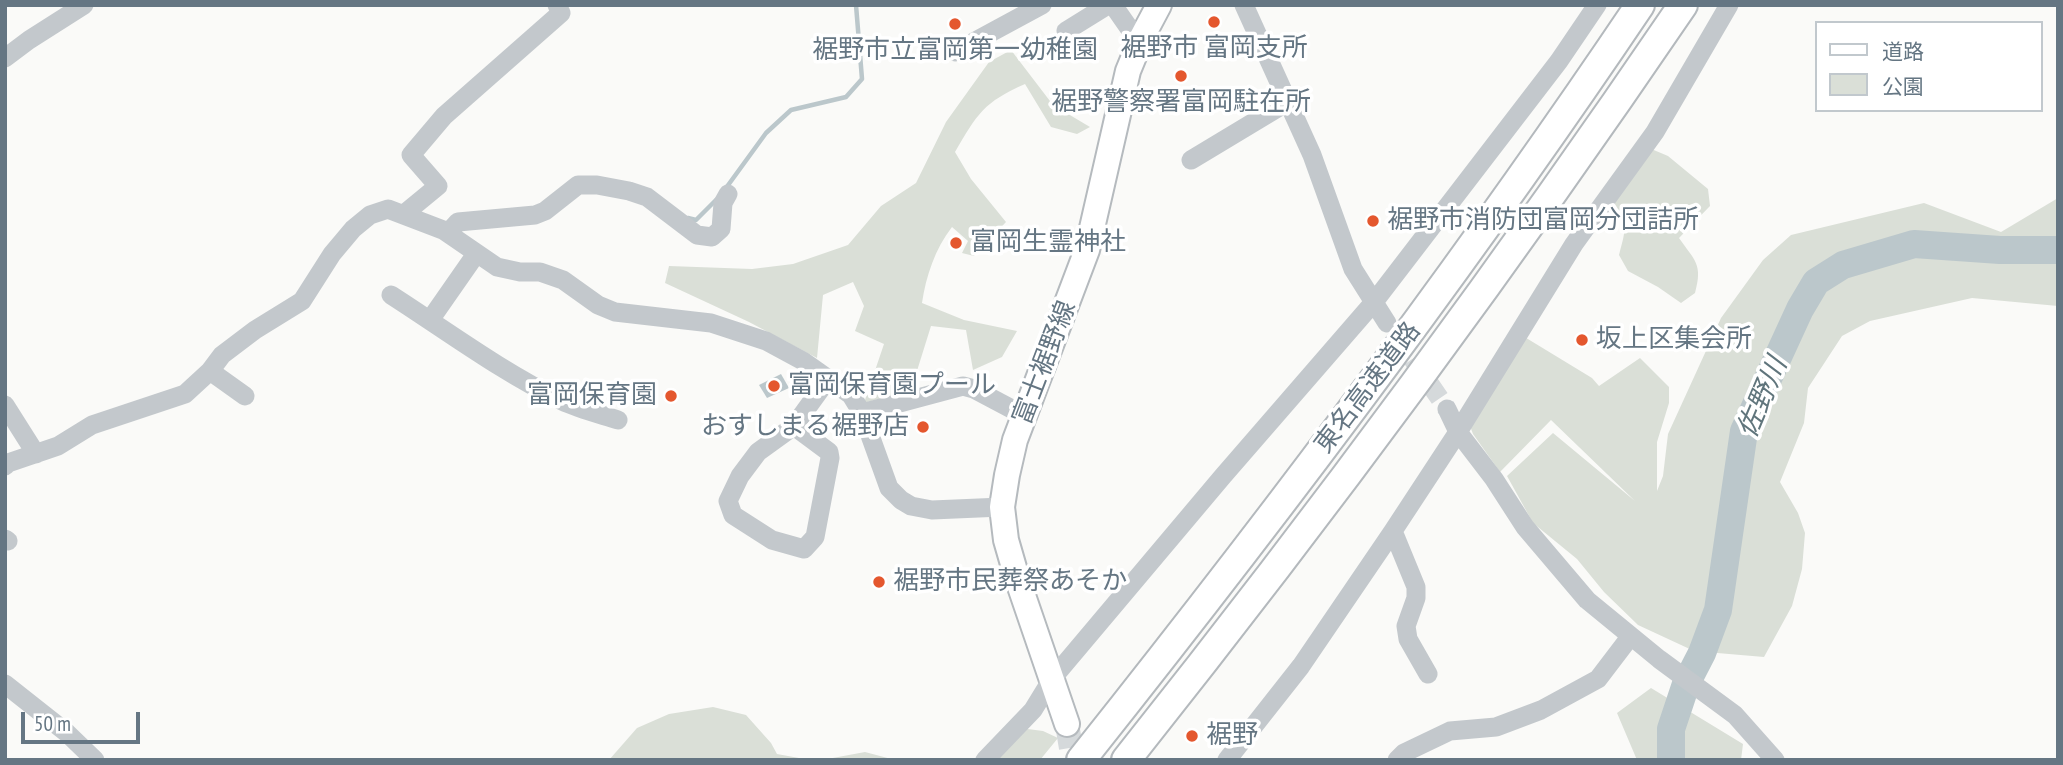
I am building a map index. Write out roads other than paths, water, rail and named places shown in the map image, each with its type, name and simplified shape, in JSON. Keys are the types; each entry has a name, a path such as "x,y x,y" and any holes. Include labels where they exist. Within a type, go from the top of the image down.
{"highway":[{"name":"東名高速道路","path":"1081,760 1293,488 1442,288 1640,5"},
{"name":"東名高速道路","path":"1126,760 1308,528 1444,346 1683,5"}],"main road":[{"name":"富士裾野線","path":"1067,724 1010,553 1002,507 1007,474 1025,416 1087,250 1128,71 1159,5"}],"street":[{"path":"5,58 84,5"},
{"path":"404,214 438,186 411,155 443,116 561,13 557,5"},
{"path":"955,52 1042,5"},
{"path":"1066,31 1110,5 1129,28 1142,37"},
{"path":"985,760 1033,710 1052,679 1374,302 1559,61 1597,5"},
{"path":"1227,760 1301,666 1458,432 1574,244 1655,132 1729,5"},
{"path":"1249,7 1312,155 1353,269 1387,323"},
{"path":"1191,160 1289,102"},
{"path":"448,233 458,222 535,215 545,211 578,185 597,185 647,197 697,235 712,237 720,229 723,203 728,194"},
{"path":"5,466 58,446 92,425 185,394 210,372 222,355 255,330 302,301 332,254 360,223 370,215 388,209 448,233 497,267 520,272 540,272 563,280 598,305 615,312 711,323 730,327 766,341 803,361 850,395 862,413 889,488 901,500 911,506 932,510 1002,507"},
{"path":"430,320 477,254"},
{"path":"391,295 542,390 564,402 618,420"},
{"path":"210,372 245,396"},
{"path":"794,426 829,452 830,458 815,537 804,549 772,540 733,515 728,501 740,476 758,452 794,426 828,379"},
{"path":"862,413 962,386 974,389 1025,416"},
{"path":"5,405 36,454"},
{"path":"1447,409 1458,432 1494,479 1525,527 1587,600 1630,637 1735,715 1775,760"},
{"path":"1392,531 1416,586 1416,598 1406,626 1408,639 1428,674"},
{"path":"1397,760 1404,753 1450,731 1496,727 1541,710 1598,679 1630,637"},
{"path":"5,684 67,733 95,760"}],"waterway":[{"path":"726,188 766,133 791,110 846,97 862,79 856,5"},
{"path":"688,218 696,220 716,200"},
{"name":"佐野川","path":"1671,760 1671,729 1686,684 1702,653 1718,610 1744,431 1800,309 1816,282 1843,265 1914,244 2000,250 2058,250"}],"tunnel":[{"path":"1396,335 1447,409"},
{"path":"1067,724 1073,760"}],"place":[{"name":"裾野市 富岡支所","path":"1214,22"},
{"name":"裾野市立富岡第一幼稚園","path":"955,24"},
{"name":"裾野警察署富岡駐在所","path":"1181,76"},
{"name":"裾野市消防団富岡分団詰所","path":"1373,221"},
{"name":"富岡生霊神社","path":"956,243"},
{"name":"坂上区集会所","path":"1582,340"},
{"name":"富岡保育園プール","path":"774,386"},
{"name":"富岡保育園","path":"671,396"},
{"name":"おすしまる裾野店","path":"923,427"},
{"name":"裾野市民葬祭あそか","path":"879,582"},
{"name":"裾野","path":"1192,736"}]}
